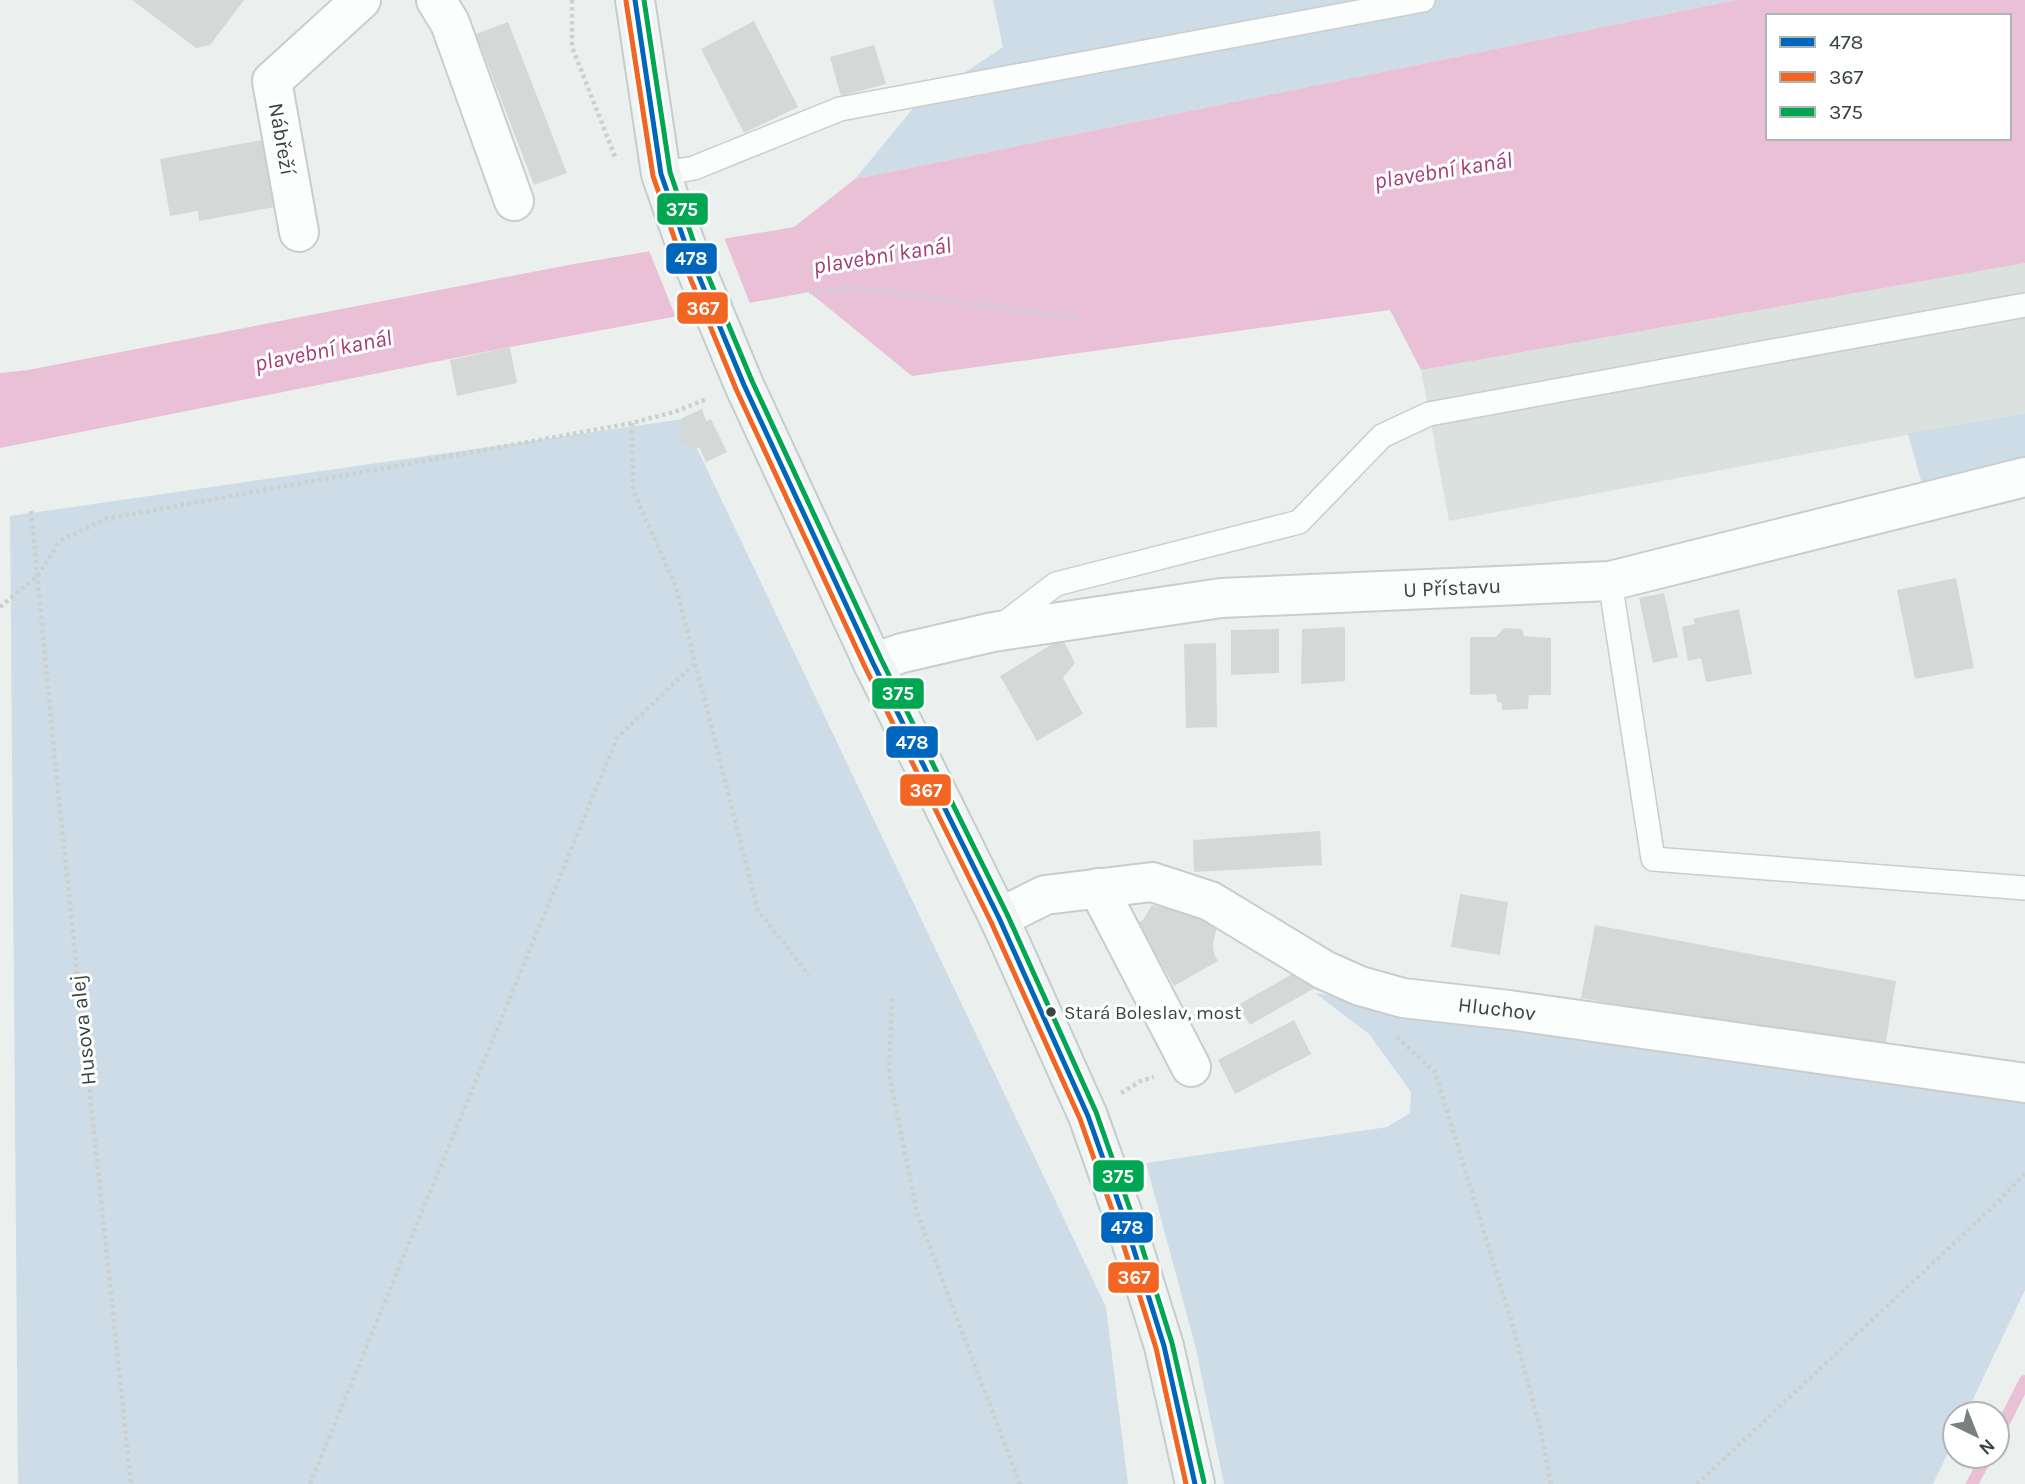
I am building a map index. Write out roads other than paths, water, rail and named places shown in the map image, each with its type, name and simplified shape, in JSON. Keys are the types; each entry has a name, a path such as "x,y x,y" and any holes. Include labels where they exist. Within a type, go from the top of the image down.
{"main road":[{"path":"635,0 666,190 736,366 873,663 999,918 1088,1116 1123,1215 1164,1346 1195,1484"}],"street":[{"name":"Nábřeží","path":"299,232 272,82 361,0"},
{"path":"436,0 450,23 514,201"},
{"name":"U Přístavu","path":"873,663 902,653 993,632 1221,598 1610,581 2025,477"},
{"name":"Hluchov","path":"999,918 1045,895 1152,882 1210,901 1324,970 1360,986 1403,998 1508,1010 2025,1083"},
{"path":"1098,888 1191,1067"}],"lane":[{"path":"666,190 694,168 840,109 1423,0"},
{"path":"993,632 1056,584 1299,522 1382,436 1429,414 2025,305"},
{"path":"1610,581 1653,859 2025,888"}],"water":[{"name":"plavební kanál","path":"1736,0 2025,0 2025,263 1421,370 1390,310 912,376 809,292 510,347 0,448 0,373 28,370 568,265 794,227 855,179"}],"waterway":[{"path":"2011,1408 2025,1381"},
{"path":"1972,1484 1980,1470"}],"place":[{"name":"Stará Boleslav, most","path":"1051,1012"}]}
